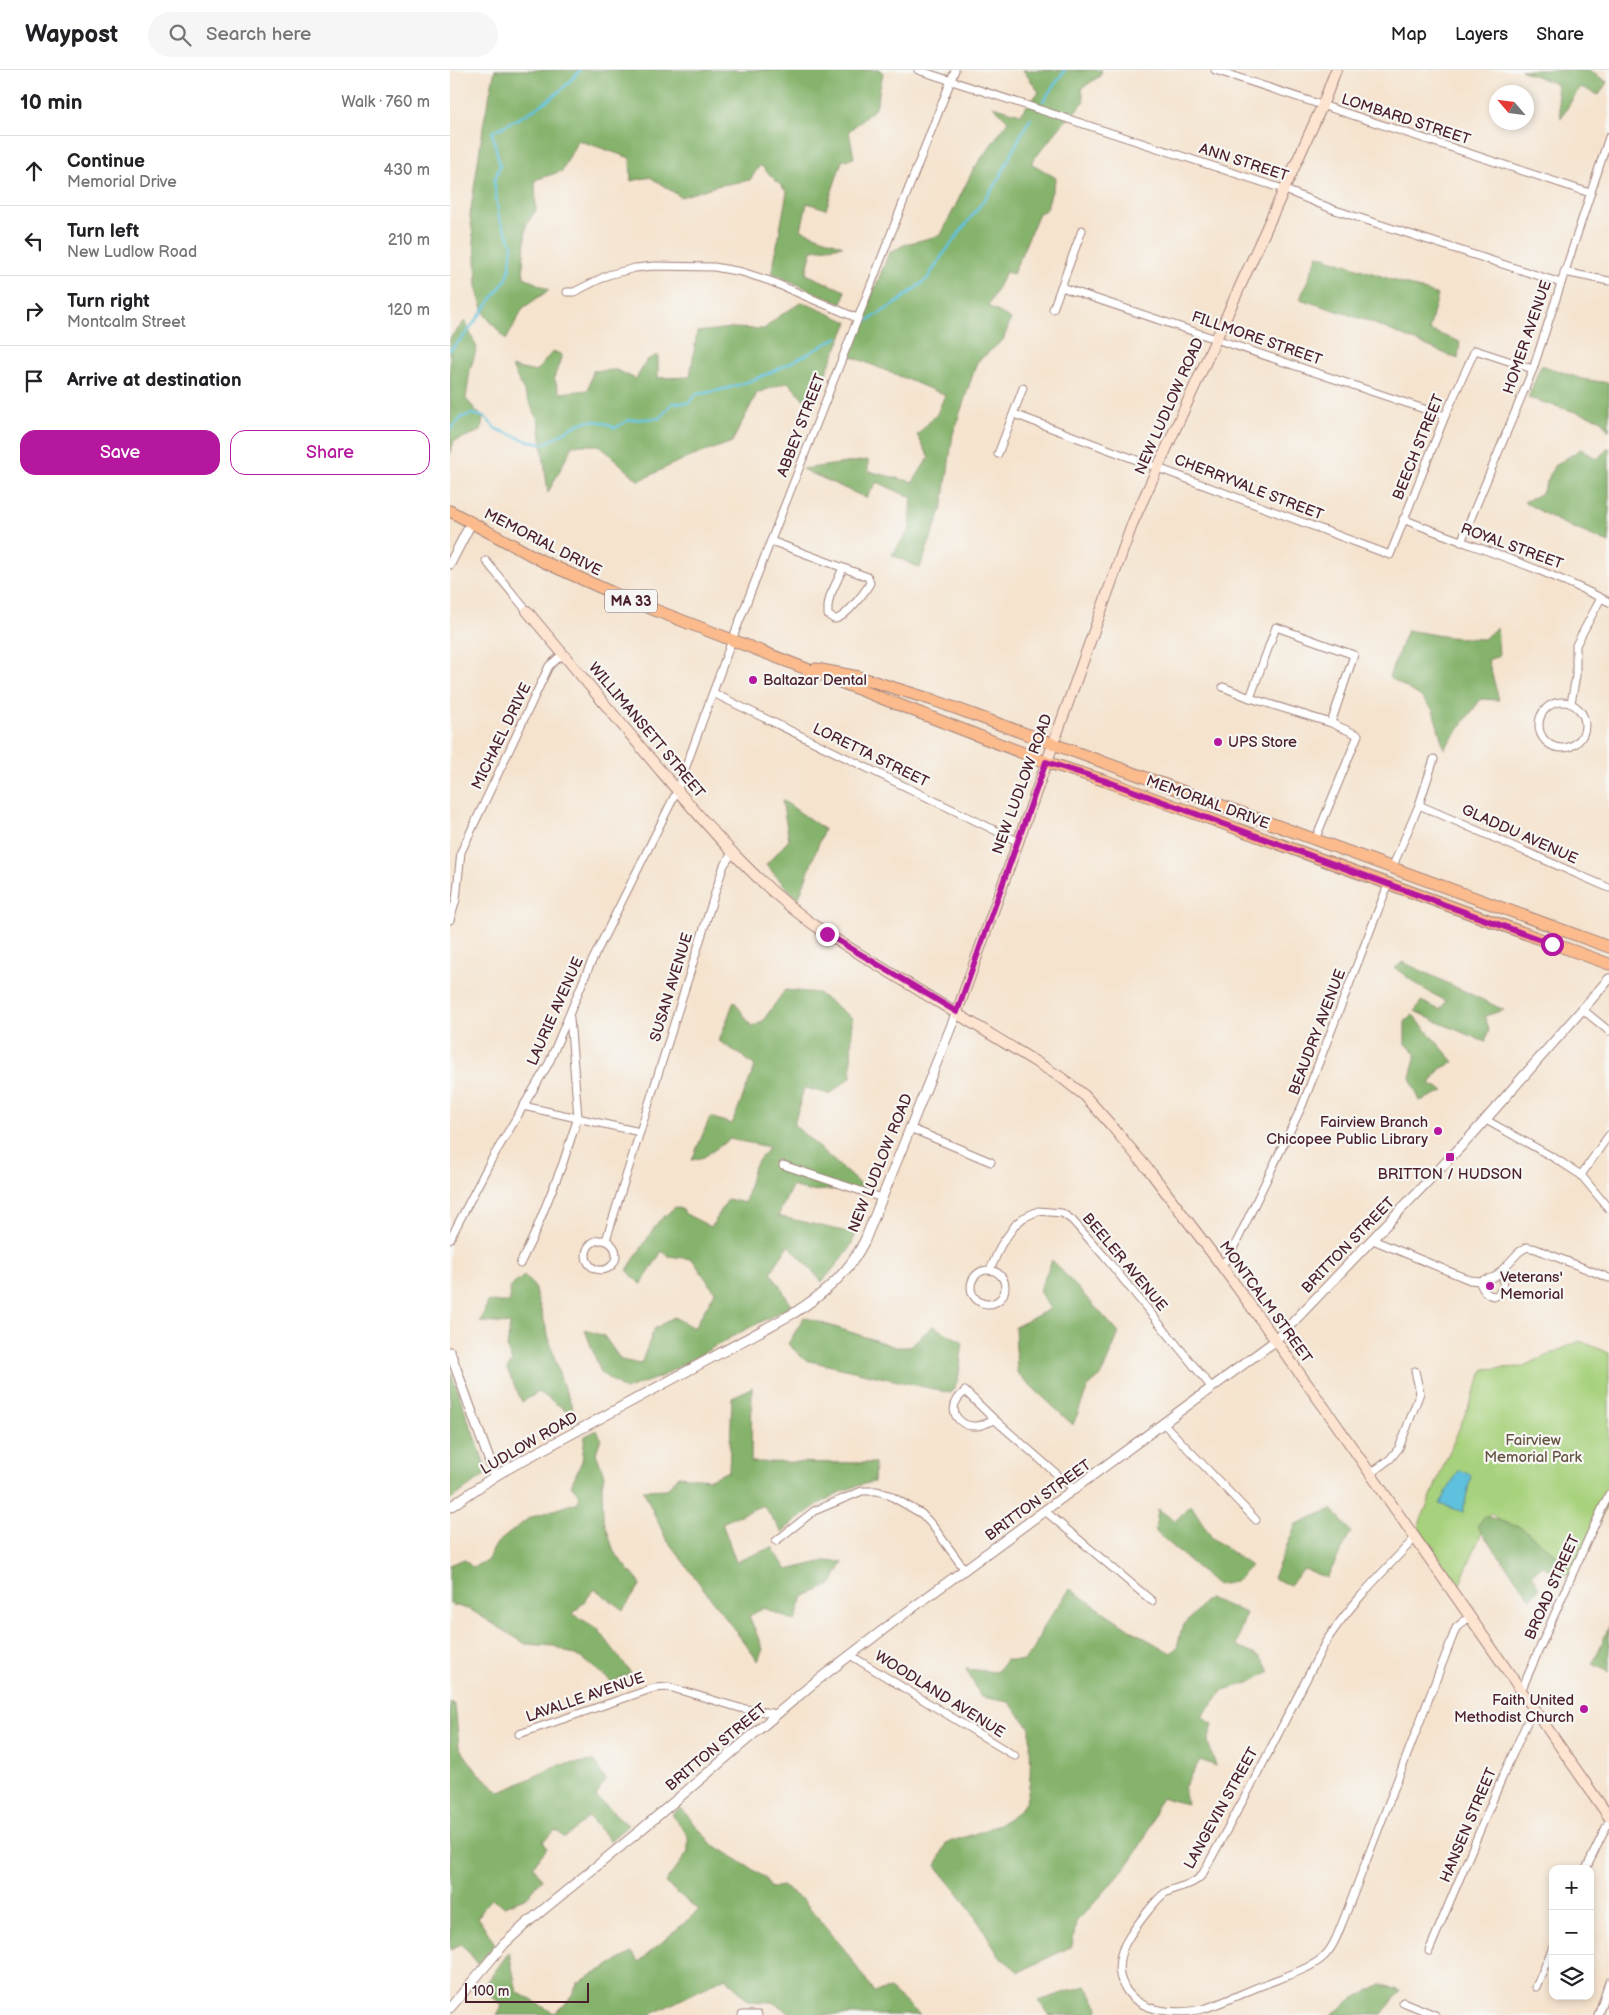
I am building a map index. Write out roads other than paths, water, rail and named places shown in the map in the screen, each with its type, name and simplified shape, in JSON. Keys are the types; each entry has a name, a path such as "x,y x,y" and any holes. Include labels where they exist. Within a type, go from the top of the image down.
{"main road":[{"name":"NEW LUDLOW ROAD","path":"957,1012 1122,549 1322,106 1336,70"},
{"name":"MA 33","path":"450,511 471,523"},
{"name":"MEMORIAL DRIVE","path":"471,523 544,562 597,586 797,666 1046,762 1106,781 1609,964"},
{"name":"WILLIMANSETT STREET","path":"527,611 677,791 733,852 794,910"},
{"name":"MEMORIAL DRIVE","path":"797,666 834,671 884,684 933,700 1609,947"},
{"name":"MONTCALM STREET","path":"794,910 827,934 1061,1077 1085,1096 1152,1174 1221,1265 1470,1616 1609,1817"}],"street":[{"name":"ANN STREET","path":"918,70 1283,189 1332,208 1561,283"},
{"name":"ABBEY STREET","path":"677,791 732,640 955,70"},
{"name":"LOMBARD STREET","path":"1215,70 1590,192"},
{"name":"HOMER AVENUE","path":"1461,542 1533,369 1609,137"},
{"path":"1053,309 1082,230"},
{"path":"567,292 574,292 608,275 635,268 654,266 714,267 763,278 857,318"},
{"path":"1564,272 1609,281"},
{"name":"FILLMORE STREET","path":"1061,287 1445,416"},
{"name":"BEECH STREET","path":"1390,555 1445,416 1475,350 1533,369"},
{"path":"998,454 1023,388"},
{"name":"CHERRYVALE STREET","path":"1014,414 1390,555"},
{"name":"ROYAL STREET","path":"1404,519 1554,576 1609,602"},
{"path":"450,564 471,523"},
{"path":"771,541 868,577 870,583 842,618 834,619 828,615 828,606 843,568"},
{"name":"WILLIMANSETT STREET","path":"486,561 527,611"},
{"path":"1571,703 1576,676 1576,645 1601,598"},
{"path":"1250,698 1276,627 1354,655 1331,723"},
{"name":"MICHAEL DRIVE","path":"450,920 455,909 459,859 464,843 549,666 563,654"},
{"path":"1223,687 1250,698 1331,723 1358,734 1315,840"},
{"name":"LORETTA STREET","path":"713,693 1017,841"},
{"path":"1571,703 1584,715 1586,724 1584,734 1572,746 1563,749 1554,747 1546,742 1541,735 1540,717 1545,709 1553,704 1571,703"},
{"path":"1392,868 1419,805 1434,759"},
{"name":"LAURIE AVENUE","path":"450,1239 490,1162 549,1063 589,967 677,791"},
{"name":"GLADDU AVENUE","path":"1419,805 1609,888"},
{"name":"SUSAN AVENUE","path":"606,1240 720,877 724,865 733,852"},
{"name":"BEAUDRY AVENUE","path":"1221,1265 1228,1258 1239,1237 1302,1106 1388,885"},
{"name":"BRITTON STREET","path":"450,2008 504,1944 526,1923 642,1829 777,1714 850,1655 1275,1341 1486,1120 1609,979"},
{"path":"1582,1009 1609,1031"},
{"name":"NEW LUDLOW ROAD","path":"623,1406 781,1320 818,1298 840,1277 857,1254 882,1198 957,1012"},
{"path":"520,1264 534,1235 563,1163 578,1117 570,1013"},
{"path":"523,1106 640,1132"},
{"path":"1486,1120 1581,1175 1609,1209"},
{"path":"910,1128 991,1162"},
{"path":"1581,1175 1609,1135"},
{"path":"783,1165 882,1198"},
{"name":"BEELER AVENUE","path":"990,1270 1000,1275 1005,1285 1002,1296 994,1303 988,1304 983,1303 974,1296 972,1286 975,1276 990,1270 1002,1245 1016,1224 1023,1218 1041,1210 1062,1213 1072,1220 1104,1256 1212,1388"},
{"path":"606,1240 615,1248 616,1259 608,1268 596,1269 588,1261 587,1251 589,1246 595,1241 606,1240"},
{"path":"1373,1240 1479,1282 1495,1277 1519,1252 1527,1248 1536,1249 1609,1278"},
{"path":"1479,1282 1485,1293 1496,1296 1504,1284 1504,1269"},
{"path":"450,1352 495,1476"},
{"path":"1370,1474 1390,1459 1400,1448 1420,1393 1415,1371"},
{"path":"995,1420 976,1426 965,1425 954,1413 957,1400 964,1391 1075,1490"},
{"name":"LUDLOW ROAD","path":"450,1507 495,1476 623,1406"},
{"path":"1163,1423 1256,1520"},
{"path":"776,1541 814,1511 862,1491 877,1491 889,1495 922,1514 965,1570"},
{"name":"BROAD STREET","path":"1521,1690 1609,1494"},
{"path":"1045,1512 1152,1601"},
{"name":"LANGEVIN STREET","path":"1415,1538 1337,1624 1325,1643 1258,1773 1202,1875 1193,1883 1166,1892 1130,1936 1120,1955 1118,1966 1121,1981 1127,1992 1140,2003 1164,2011 1205,2008 1301,1970 1322,1958 1331,1947 1348,1908 1456,1628 1470,1616"},
{"name":"WOODLAND AVENUE","path":"850,1655 1015,1756"},
{"name":"LAVALLE AVENUE","path":"519,1734 654,1688 669,1687 740,1708 777,1714"},
{"name":"HANSEN STREET","path":"1429,1952 1533,1709"},
{"path":"1588,1865 1609,1822"},
{"path":"1536,1988 1549,1955"},
{"path":"1598,2015 1609,1982"},
{"path":"1403,2002 1435,2015"},
{"path":"742,2015 758,2015"}],"water":[{"path":"1459,1470 1471,1475 1463,1512 1440,1504"}],"waterway":[{"path":"450,350 465,335 507,278 510,267 512,244 499,218 494,181 500,166 492,132 540,106 561,90 580,70"},
{"path":"1043,101 1065,70"},
{"path":"864,323 898,302 927,279 996,184 1031,118"},
{"path":"450,430 462,417 472,414 485,417 496,429 528,441 545,444 570,428 587,421 605,423 615,428 629,420 660,418 672,403 689,403 696,394 733,387 751,381 787,365 838,337"}],"place":[{"name":"Baltazar Dental","path":"753,680"},
{"name":"UPS Store","path":"1218,742"},
{"name":"Fairview Branch Chicopee Public Library","path":"1438,1131"},
{"name":"BRITTON / HUDSON","path":"1450,1157"},
{"name":"Veterans' Memorial","path":"1490,1286"},
{"name":"Faith United Methodist Church","path":"1584,1709"}],"park label":[{"name":"Fairview Memorial Park","path":"1533,1448"}]}
